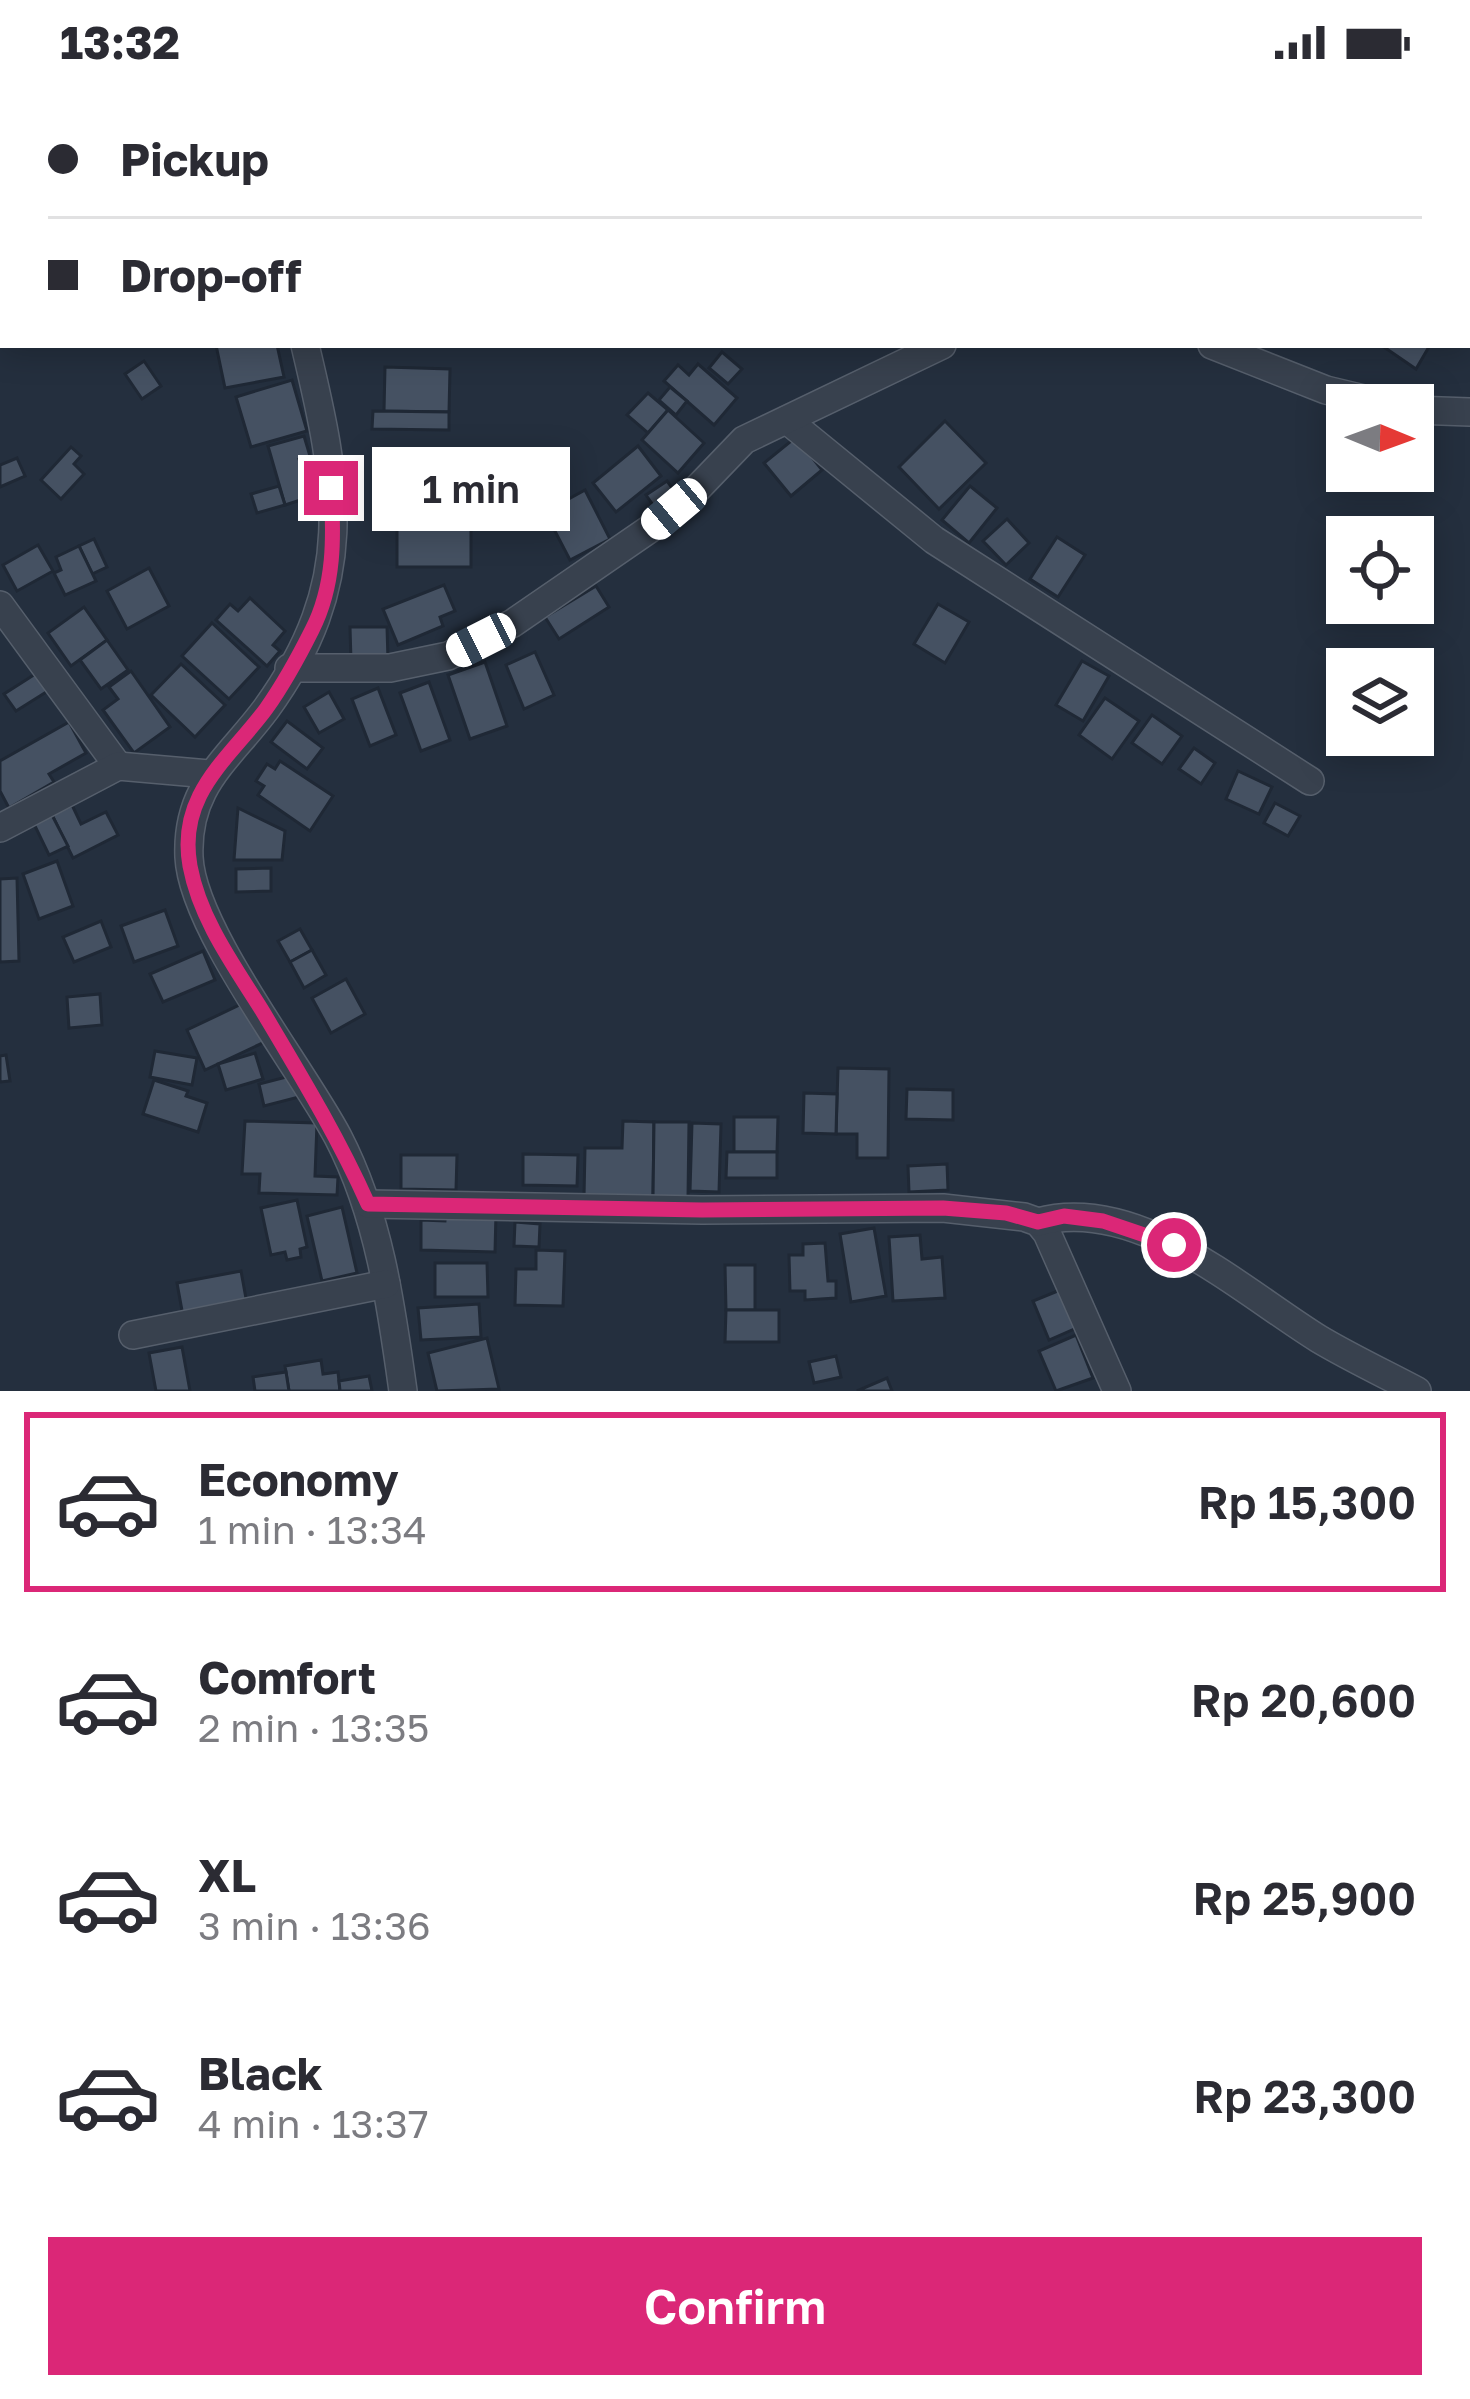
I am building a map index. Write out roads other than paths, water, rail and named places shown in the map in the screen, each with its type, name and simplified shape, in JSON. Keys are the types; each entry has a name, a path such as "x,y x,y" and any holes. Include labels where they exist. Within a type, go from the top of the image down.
{"street":[{"path":"306,348 328,440 334,535 330,578 314,627 266,708 209,775 194,810 189,838 195,888 212,927 338,1137 368,1204 404,1391"},
{"path":"1220,348 1326,390"},
{"path":"289,668 390,668 448,656 513,623 654,526 744,440 910,351"},
{"path":"1434,411 1470,412"},
{"path":"787,420 934,540 1310,782"},
{"path":"0,605 118,766"},
{"path":"0,828 118,766 209,775"},
{"path":"368,1204 702,1210 943,1208 1006,1213 1038,1222 1064,1216 1103,1221 1174,1245 1263,1298 1318,1338 1417,1391"},
{"path":"1038,1222 1117,1391"},
{"path":"134,1335 386,1284"}]}
